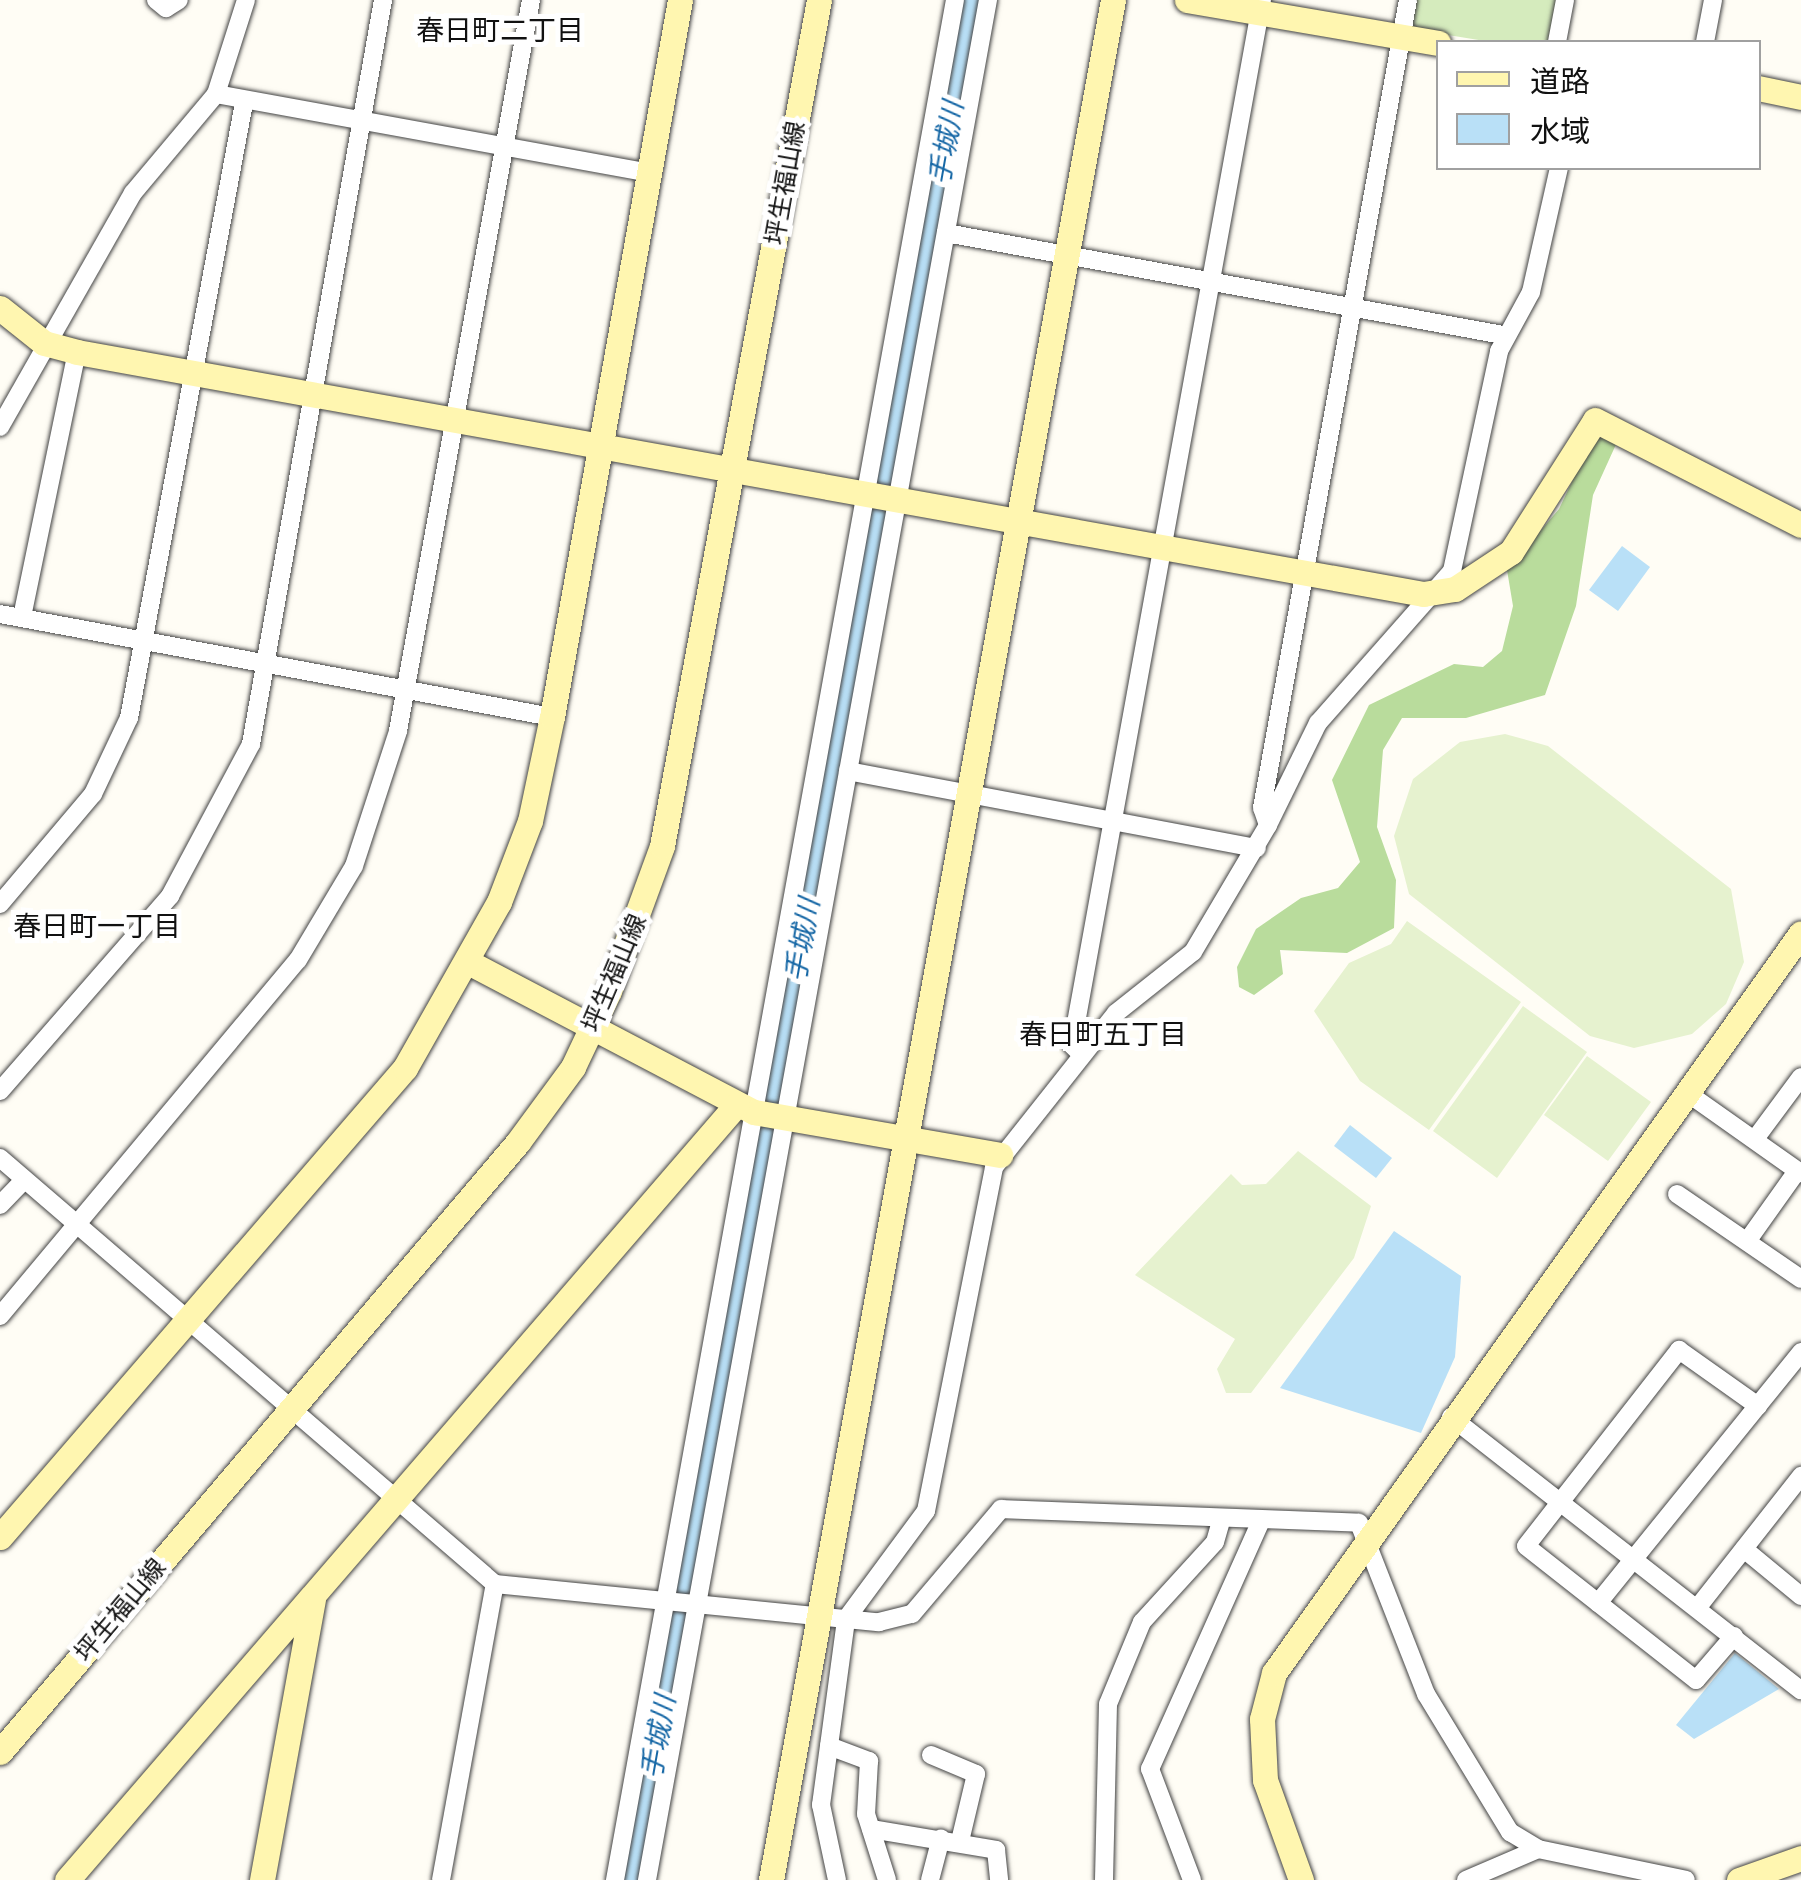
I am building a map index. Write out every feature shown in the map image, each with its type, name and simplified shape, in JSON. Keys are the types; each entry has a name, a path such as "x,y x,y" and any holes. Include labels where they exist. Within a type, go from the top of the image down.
{"street":[{"path":"156,0 166,8 180,0"},
{"path":"0,427 44,343 133,193 216,94 246,0"},
{"path":"0,1091 199,855 251,744 382,0"},
{"path":"0,1316 326,924 368,831 405,691 450,417 530,0"},
{"path":"0,1537 405,1068 470,962 530,822 680,0"},
{"name":"坪生福山線","path":"0,1752 518,1142 592,1028 662,846 819,0"},
{"path":"615,1880 681,1604 762,1112 848,771 881,493 955,0"},
{"path":"648,1880 681,1604 762,1112 881,493 946,232 988,0"},
{"path":"771,1880 1113,0"},
{"path":"1188,0 1261,6 1436,43"},
{"path":"1268,825 1262,808 1408,0"},
{"path":"1557,40 1565,0"},
{"path":"1706,40 1713,0"},
{"path":"1082,1055 1072,1045 1261,6"},
{"path":"1761,89 1801,97"},
{"path":"216,94 244,104 649,173"},
{"path":"0,904 107,770 129,718 244,104"},
{"path":"1438,594 1462,538 1503,335 1531,292 1559,170"},
{"path":"946,232 1503,335"},
{"path":"0,308 44,343 78,352 192,368 313,393 1438,594"},
{"path":"78,352 6,619 143,638 552,717"},
{"path":"837,1880 821,1805 846,1619 926,1511 1000,1155 1132,996 1193,952 1257,848 1318,723 1438,594 1510,552 1595,420 1801,524"},
{"path":"848,771 1257,848"},
{"path":"1301,1880 1264,1780 1262,1720 1274,1673 1451,1417 1801,933"},
{"path":"470,962 762,1112 1000,1155"},
{"path":"1755,1139 1801,1077"},
{"path":"1686,1092 1799,1172 1748,1240"},
{"path":"67,1880 397,1499 762,1112"},
{"path":"0,1158 495,1584 818,1620 846,1619 912,1614 1001,1509 1220,1524 1355,1522 1458,1754 1510,1832 1538,1850 1686,1880"},
{"path":"0,1205 24,1180"},
{"path":"1677,1194 1801,1278"},
{"path":"1734,1636 1696,1680 1526,1546 1680,1350 1758,1406"},
{"path":"1598,1603 1758,1406 1795,1372 1801,1352"},
{"path":"1451,1417 1565,1500 1801,1690"},
{"path":"1698,1607 1801,1476"},
{"path":"1192,1880 1150,1770 1260,1523"},
{"path":"1104,1880 1104,1722 1117,1676 1142,1622 1215,1542 1220,1524"},
{"path":"1744,1549 1800,1592"},
{"path":"441,1880 495,1584"},
{"path":"262,1880 314,1596"},
{"path":"828,1746 869,1761 871,1829 886,1880"},
{"path":"931,1755 976,1774 960,1841"},
{"path":"871,1829 996,1850 999,1880"},
{"path":"930,1880 940,1838"},
{"path":"1466,1880 1538,1850"},
{"path":"1739,1880 1800,1866"}],"green space":[{"path":"1416,0 1556,0 1549,40 1479,40 1411,29"},
{"path":"1597,429 1618,440 1593,495 1576,606 1545,695 1466,718 1402,718 1383,750 1377,827 1396,880 1394,928 1347,953 1280,950 1283,974 1254,995 1239,987 1237,967 1256,929 1301,898 1338,888 1360,862 1332,780 1369,705 1454,664 1483,667 1502,651 1513,606 1507,570 1559,509"},
{"path":"1505,734 1548,746 1731,889 1744,962 1726,1004 1692,1034 1634,1048 1590,1036 1409,894 1394,836 1413,779 1460,742"},
{"path":"1407,921 1521,1002 1429,1130 1360,1081 1314,1011 1349,963 1391,944"},
{"path":"1523,1006 1587,1052 1497,1178 1433,1131"},
{"path":"1587,1056 1651,1102 1608,1161 1544,1115"},
{"path":"1298,1151 1371,1206 1354,1258 1251,1393 1226,1393 1217,1369 1235,1339 1135,1275 1231,1174 1242,1185 1266,1184"}],"water":[{"path":"1622,546 1650,567 1618,611 1589,590"},
{"path":"1350,1125 1392,1158 1376,1178 1334,1146"},
{"path":"1394,1231 1461,1276 1455,1357 1421,1433 1280,1388"},
{"path":"1735,1653 1779,1689 1694,1739 1676,1725"}],"waterway":[{"name":"手城川","path":"632,1880 972,0"}],"district":[{"name":"春日町二丁目","path":"500,30"},
{"name":"春日町一丁目","path":"97,926"},
{"name":"春日町五丁目","path":"1103,1034"}]}
